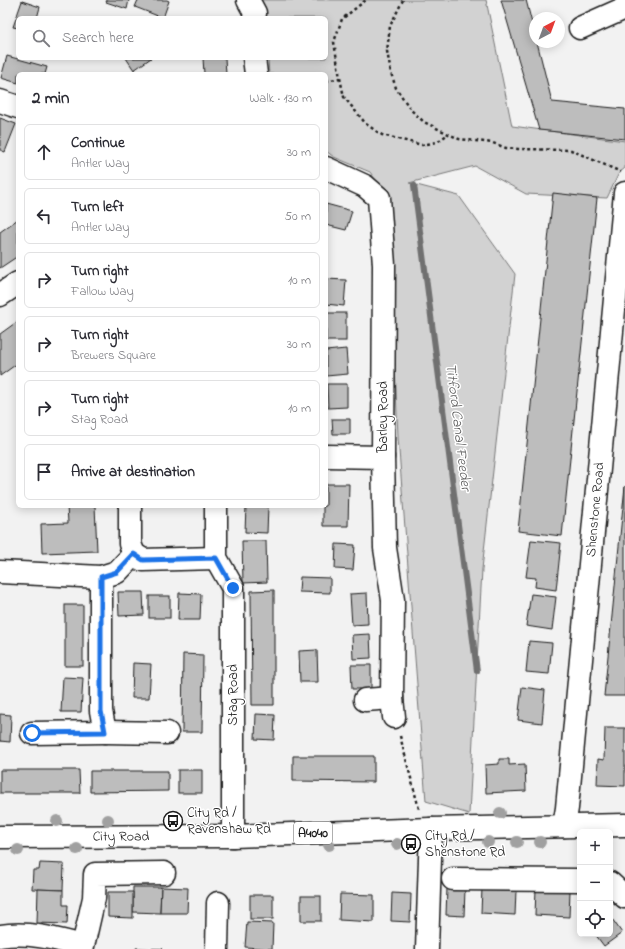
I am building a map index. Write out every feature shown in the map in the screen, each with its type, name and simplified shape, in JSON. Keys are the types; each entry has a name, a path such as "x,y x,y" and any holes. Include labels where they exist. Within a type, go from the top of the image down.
{"street":[{"path":"248,0 255,13 254,16"},
{"path":"580,28 625,8"},
{"path":"254,60 256,72"},
{"path":"0,101 16,106"},
{"name":"Barley Road","path":"328,169 365,186 379,198 384,265 383,457 385,548 393,600 393,707"},
{"name":"Shenstone Road","path":"564,826 568,800 625,193"},
{"path":"0,296 16,284"},
{"path":"328,456 383,457"},
{"path":"130,508 130,544 134,554 143,560 216,558 216,508"},
{"path":"0,572 101,577 117,572 134,554"},
{"name":"Stag Road","path":"216,558 233,588 234,836"},
{"path":"101,577 101,711 105,732"},
{"path":"365,700 393,707"},
{"path":"32,733 167,733"},
{"name":"City Road","path":"0,837 234,836 428,829 625,825"},
{"path":"427,949 428,829"},
{"path":"0,936 14,933 47,936 86,948 94,898 95,874 164,873"},
{"path":"453,879 577,880"},
{"path":"613,886 625,897"},
{"path":"217,949 218,903"}],"path":[{"path":"368,0 342,19 334,42 344,97 366,124 382,135 422,145 437,142 448,134"},
{"path":"403,0 390,26 388,51 391,73 396,88 411,110 424,122 459,139 493,143 518,150 571,150 625,174"},
{"path":"328,81 340,78"},
{"path":"393,707 428,829"}],"shaded area":[{"path":"259,0 486,0 512,126 625,141 625,168 619,173 607,198 526,194 475,166 409,183 459,196 515,274 482,569 469,814 426,801 398,437 388,197 370,172 334,157 328,152 328,72 269,72 268,60 328,60 328,16 263,16"}],"building":[{"path":"107,0 129,0 127,9 106,2"},
{"path":"138,0 169,1 164,16 158,16 135,7"},
{"path":"501,0 526,0 529,12 529,48 538,48 552,102 625,109 625,139 539,130"},
{"path":"22,1 40,7 38,16 17,16"},
{"path":"16,18 16,28 13,27"},
{"path":"7,56 16,58 16,60 22,60 47,67 46,72 16,72 16,82 1,78"},
{"path":"127,60 148,60 134,70"},
{"path":"203,60 225,60 226,72 204,72"},
{"path":"0,118 16,124 5,152 0,150"},
{"path":"553,193 597,198 562,536 518,531"},
{"path":"328,205 352,211 346,230 328,226"},
{"path":"16,220 16,257 0,268 0,232"},
{"path":"328,279 346,280 344,306 328,304"},
{"path":"328,313 346,313 346,341 328,341"},
{"path":"16,322 16,364 0,376 0,334"},
{"path":"346,349 348,374 328,376 328,351"},
{"path":"328,384 347,384 347,407 328,408"},
{"path":"332,419 350,419 350,434 333,434"},
{"path":"328,484 349,484 348,526 323,526 323,508 328,508"},
{"path":"625,486 625,696 604,696"},
{"path":"67,508 95,508 97,551 42,553 41,524 68,523"},
{"path":"246,508 268,508 267,533 245,532"},
{"path":"531,540 561,543 556,590 535,587 536,578 526,577"},
{"path":"242,541 266,541 267,582 243,583"},
{"path":"336,544 355,545 353,570 335,569"},
{"path":"300,577 330,578 330,593 299,592"},
{"path":"274,590 274,705 252,705 251,591"},
{"path":"118,592 143,592 144,615 119,616"},
{"path":"179,593 201,594 200,620 178,620"},
{"path":"367,593 368,624 352,625 350,594"},
{"path":"531,594 556,597 552,630 526,626"},
{"path":"149,596 170,596 170,618 149,618"},
{"path":"65,605 83,605 83,666 65,666"},
{"path":"370,634 371,658 353,659 352,635"},
{"path":"529,641 552,643 549,674 526,672"},
{"path":"317,650 318,682 300,682 299,651"},
{"path":"183,654 203,655 202,732 182,732"},
{"path":"133,663 151,664 149,698 132,698"},
{"path":"351,665 371,665 371,689 352,689"},
{"path":"63,677 83,678 81,712 61,712"},
{"path":"522,687 545,690 542,723 518,720"},
{"path":"0,714 11,715 10,742 0,741"},
{"path":"256,714 275,715 274,740 255,739"},
{"path":"605,728 625,728 625,786 597,785 598,759 604,760"},
{"path":"293,756 374,756 374,782 293,781"},
{"path":"499,759 509,759 509,765 525,764 526,791 486,793 485,765 499,764"},
{"path":"0,770 79,770 80,793 0,793"},
{"path":"178,770 202,770 202,793 178,793"},
{"path":"90,771 168,771 168,791 90,792"},
{"path":"40,863 64,864 63,890 32,889 33,870 39,870"},
{"path":"133,887 161,887 160,913 133,912"},
{"path":"161,887 188,888 187,913 160,913"},
{"path":"447,888 465,889 464,916 446,915"},
{"path":"482,888 516,890 515,915 481,913"},
{"path":"38,889 63,890 63,905 68,905 67,924 37,923"},
{"path":"536,889 570,891 569,917 535,915"},
{"path":"108,892 133,892 133,918 108,917"},
{"path":"392,893 411,894 410,922 391,921"},
{"path":"340,894 374,895 374,922 339,920"},
{"path":"250,895 273,895 273,919 250,919"},
{"path":"301,896 321,896 321,921 301,921"},
{"path":"613,920 622,933 604,946 597,937 613,937"},
{"path":"247,922 273,923 272,949 245,947"},
{"path":"136,948 163,949 136,949"}],"waterway":[{"name":"Titford Canal Feeder","path":"414,185 477,671"}],"place":[{"name":"City Rd / Ravenshaw Rd","path":"173,821"},
{"name":"City Rd / Shenstone Rd","path":"411,844"}],"route":[{"path":"32,733 105,732 101,711 101,577 117,572 134,554 143,560 216,558 233,588"}]}
